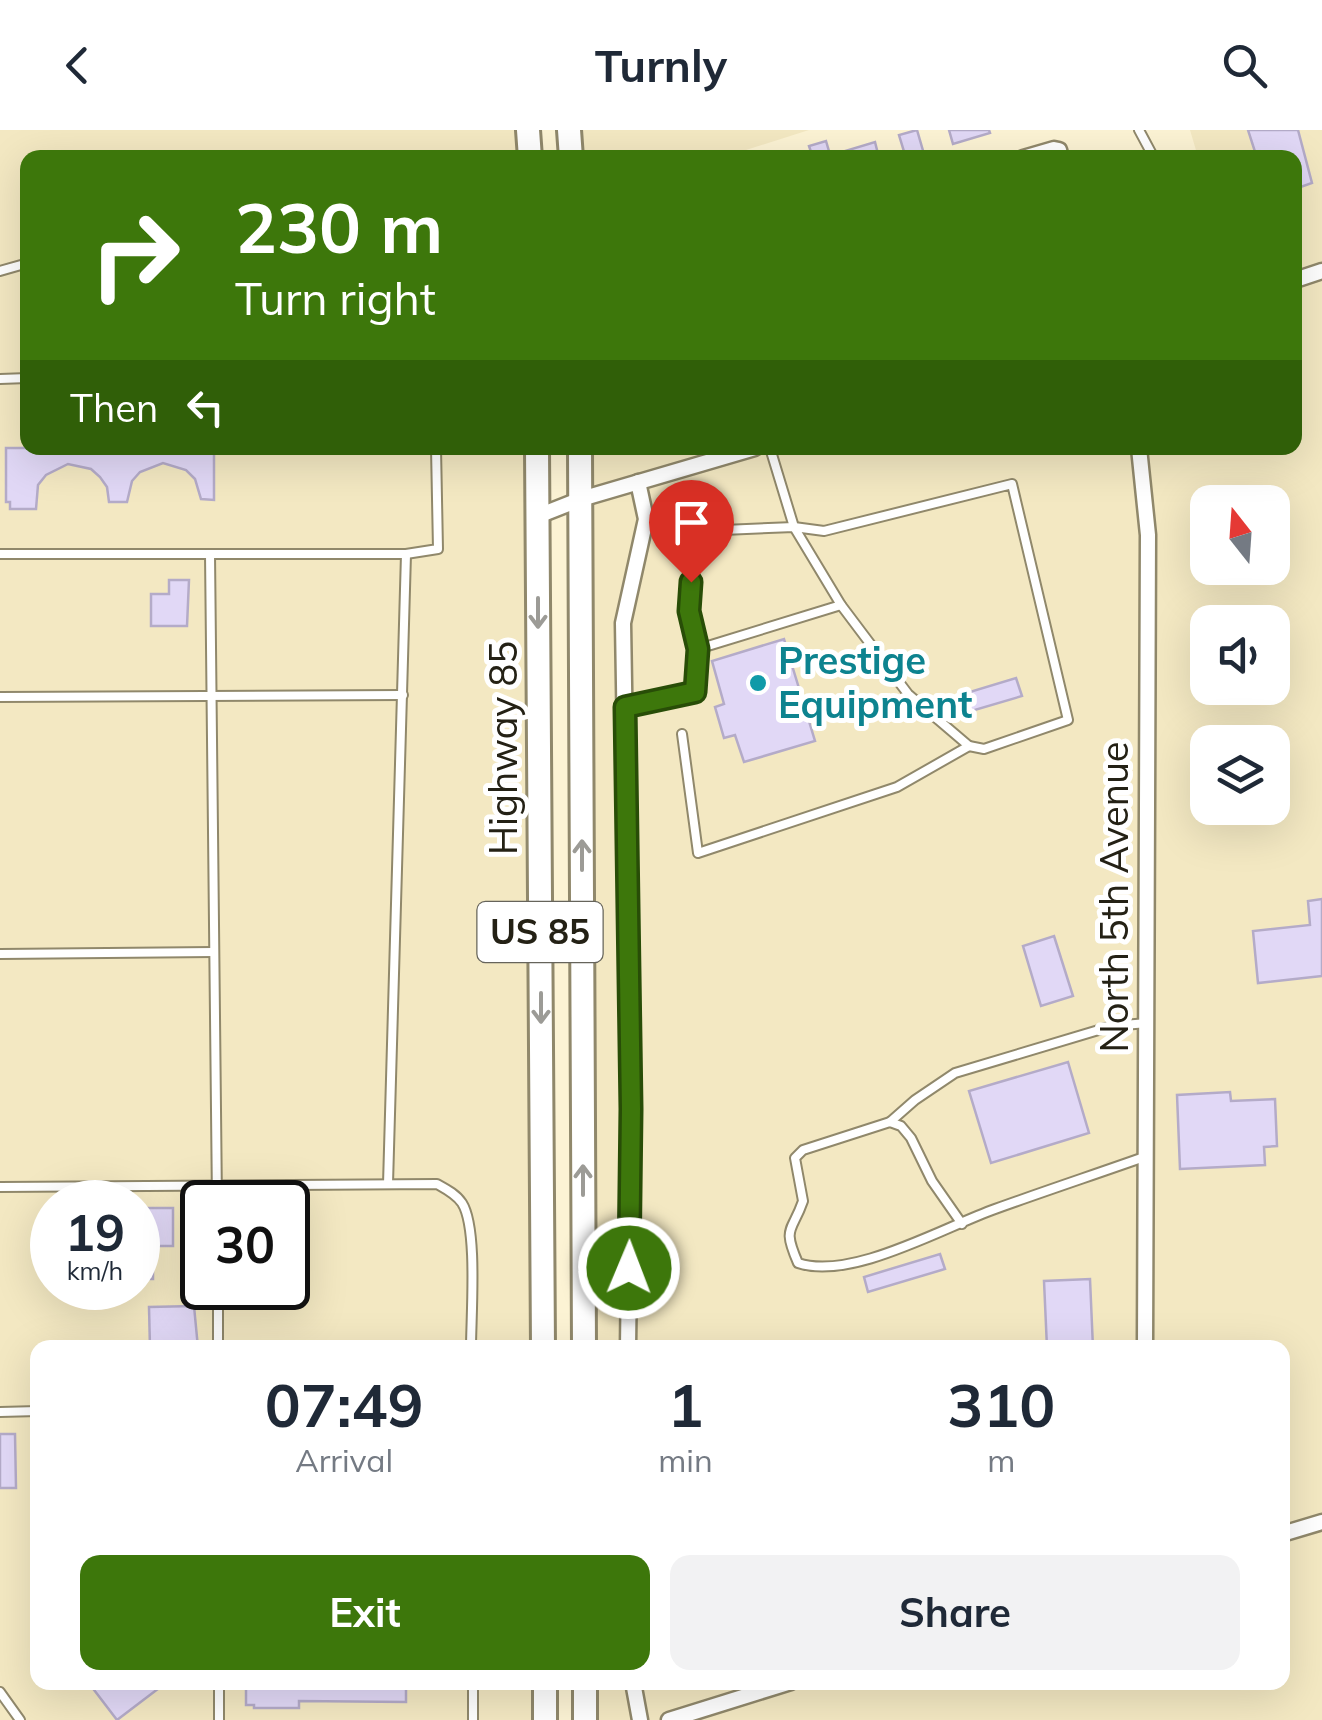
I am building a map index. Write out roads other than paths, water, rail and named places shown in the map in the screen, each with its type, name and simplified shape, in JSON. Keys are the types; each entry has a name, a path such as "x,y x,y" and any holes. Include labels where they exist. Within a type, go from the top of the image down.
{"highway":[{"name":"Highway 85","path":"537,455 543,1340"},
{"name":"Highway 85","path":"580,455 584,1340"},
{"path":"545,1690 546,1720"},
{"path":"585,1690 585,1720"}],"street":[{"path":"538,516 580,499 731,455"},
{"name":"North 5th Avenue","path":"1140,455 1148,535 1146,1340"},
{"path":"628,1340 631,1109 623,623 646,519 638,482"},
{"path":"1290,1532 1322,1522"},
{"path":"634,1690 640,1720"},
{"path":"669,1720 765,1690"}],"lane":[{"path":"0,554 406,554 438,549 436,455"},
{"path":"625,707 695,692 698,649 689,611 692,554 700,531 794,527 824,531 1012,484 1068,720 984,749 970,746 908,694 841,605 794,527 772,455"},
{"path":"210,554 216,1180"},
{"path":"388,1184 406,554"},
{"path":"698,649 841,605"},
{"path":"0,697 403,696"},
{"path":"682,734 698,853 896,787 970,746"},
{"path":"0,954 214,952"},
{"path":"1147,1024 1094,1031 955,1073 890,1122 796,1154 794,1163 803,1201 789,1225 788,1236 798,1263 847,1264 1147,1156"},
{"path":"890,1122 901,1126 911,1138 932,1181 962,1224"},
{"path":"310,1185 437,1184 460,1198 470,1238 471,1340"},
{"path":"0,1187 180,1186"},
{"path":"218,1310 218,1340"},
{"path":"0,1412 30,1412"},
{"path":"219,1720 220,1690"},
{"path":"473,1690 473,1720"},
{"path":"0,1692 20,1720"}],"place":[{"name":"Prestige Equipment","path":"758,683"}]}
